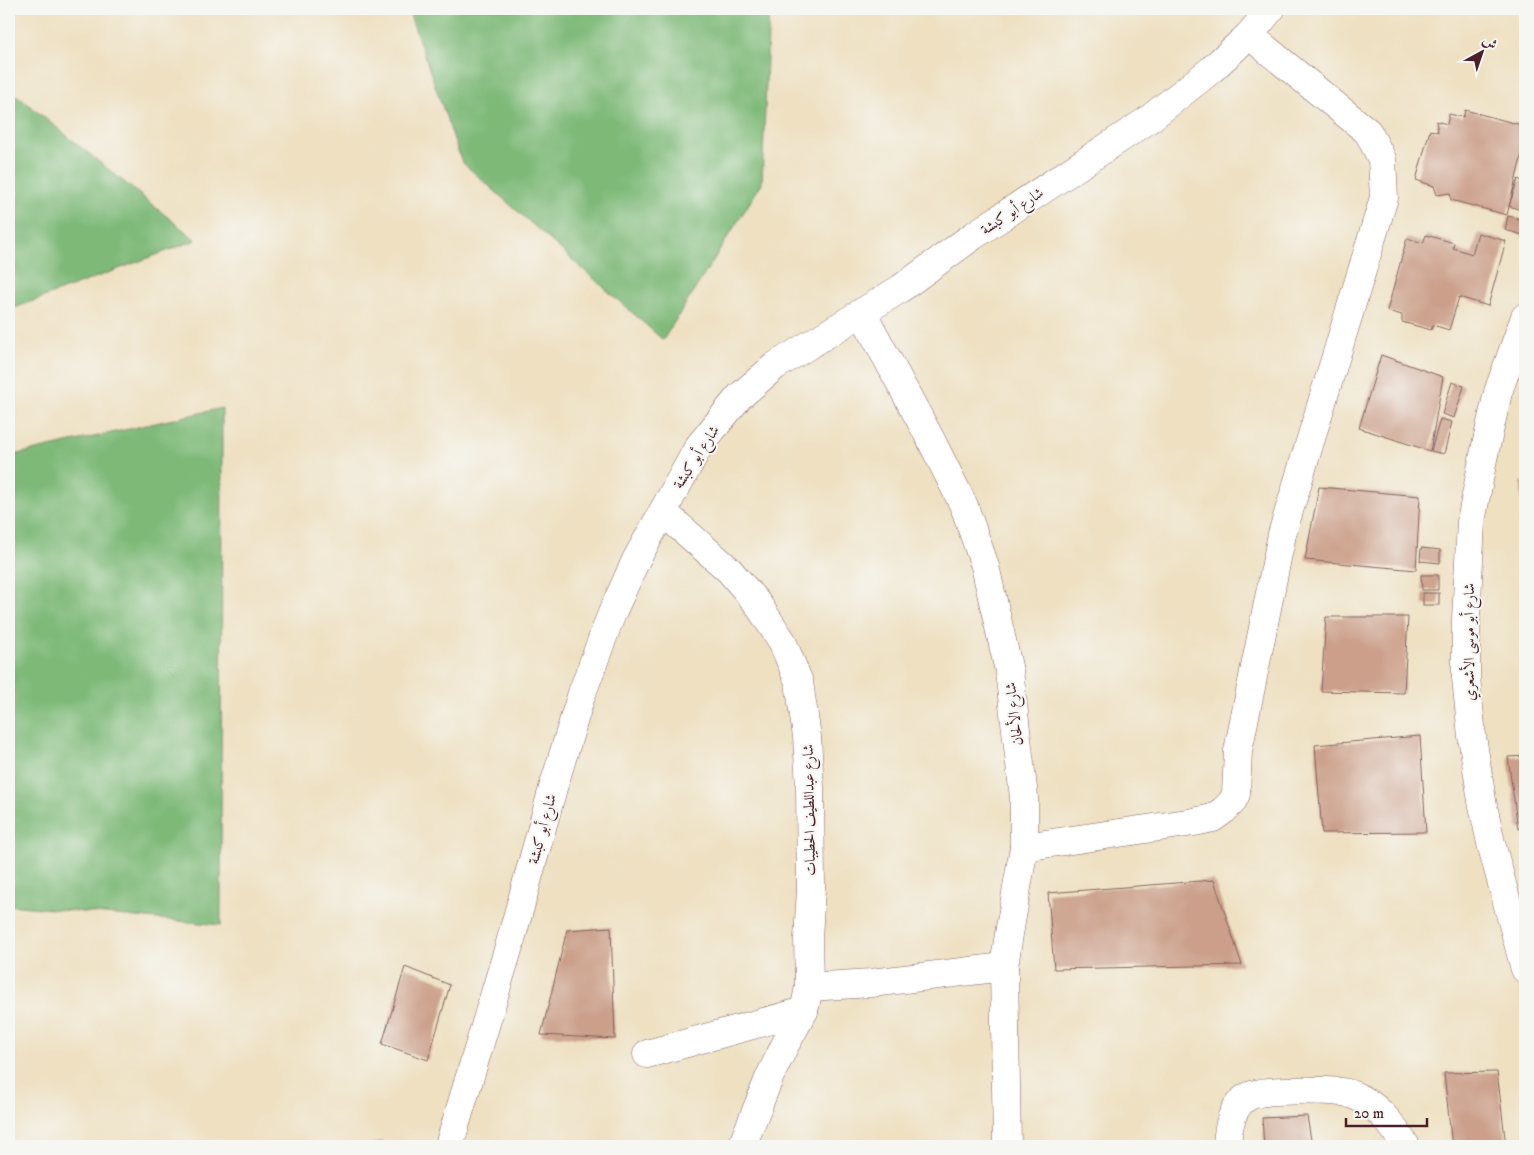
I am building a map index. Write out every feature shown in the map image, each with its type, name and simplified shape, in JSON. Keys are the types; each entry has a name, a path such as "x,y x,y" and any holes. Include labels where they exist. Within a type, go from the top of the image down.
{"street":[{"name":"شارع أبو كبشة","path":"449,1146 582,693 620,595 636,560 699,446 739,397 775,366 900,289 973,236 1148,120 1205,75 1249,35 1271,9"},
{"path":"1024,847 1212,818 1228,806 1236,794 1238,751 1282,534 1384,198 1382,160 1368,132 1249,35"},
{"name":"شارع الألحان","path":"862,312 931,440 964,506 986,566 1009,671 1024,797 1024,847 1004,967 1007,1146"},
{"name":"شارع أبو موسى الأشعري","path":"1525,316 1498,392 1473,513 1468,580 1466,678 1472,736 1482,801 1491,844 1525,969"},
{"name":"شارع عبداللطيف الحطيبات","path":"663,512 729,570 757,603 782,641 799,682 807,737 810,786 811,889 807,999"},
{"path":"646,1054 807,999 871,983 1004,967"},
{"path":"742,1146 770,1076 807,999"},
{"path":"1227,1146 1231,1118 1238,1105 1250,1095 1268,1092 1343,1092 1360,1098 1380,1112 1406,1146"}],"green space":[{"path":"408,9 769,9 762,183 663,340 462,162"},
{"path":"9,89 196,240 9,310"},
{"path":"222,408 221,925 9,905 9,456"}],"building":[{"path":"1465,110 1525,126 1525,142 1507,215 1451,200 1450,193 1437,195 1434,186 1416,180 1430,130 1438,132 1436,121 1447,124 1449,114 1463,117"},
{"path":"1518,179 1525,182 1525,197 1521,210 1509,206"},
{"path":"1508,216 1525,220 1523,235 1505,230"},
{"path":"1478,233 1506,241 1488,306 1459,297 1449,330 1433,325 1431,330 1402,322 1402,315 1387,311 1407,238 1423,243 1426,235 1454,243 1453,248 1472,254"},
{"path":"1381,355 1443,377 1430,451 1359,428"},
{"path":"1452,382 1464,386 1454,418 1442,414"},
{"path":"1440,419 1452,422 1444,454 1431,451"},
{"path":"1521,482 1525,482 1525,558 1524,558"},
{"path":"1319,487 1420,496 1416,570 1305,560"},
{"path":"1421,548 1440,550 1440,563 1420,561"},
{"path":"1421,575 1438,575 1438,590 1422,590"},
{"path":"1423,593 1439,593 1439,605 1423,605"},
{"path":"1326,617 1408,617 1404,693 1321,691"},
{"path":"1420,736 1426,832 1322,833 1315,745"},
{"path":"1525,756 1525,828 1518,829 1508,757"},
{"path":"1214,880 1242,965 1054,969 1048,893"},
{"path":"611,927 615,1039 541,1035 567,930"},
{"path":"405,967 450,985 428,1060 382,1044"},
{"path":"1497,1072 1506,1146 1452,1146 1444,1073"},
{"path":"1307,1116 1312,1146 1264,1146 1262,1118"},
{"path":"383,1141 384,1146 365,1146"}]}
